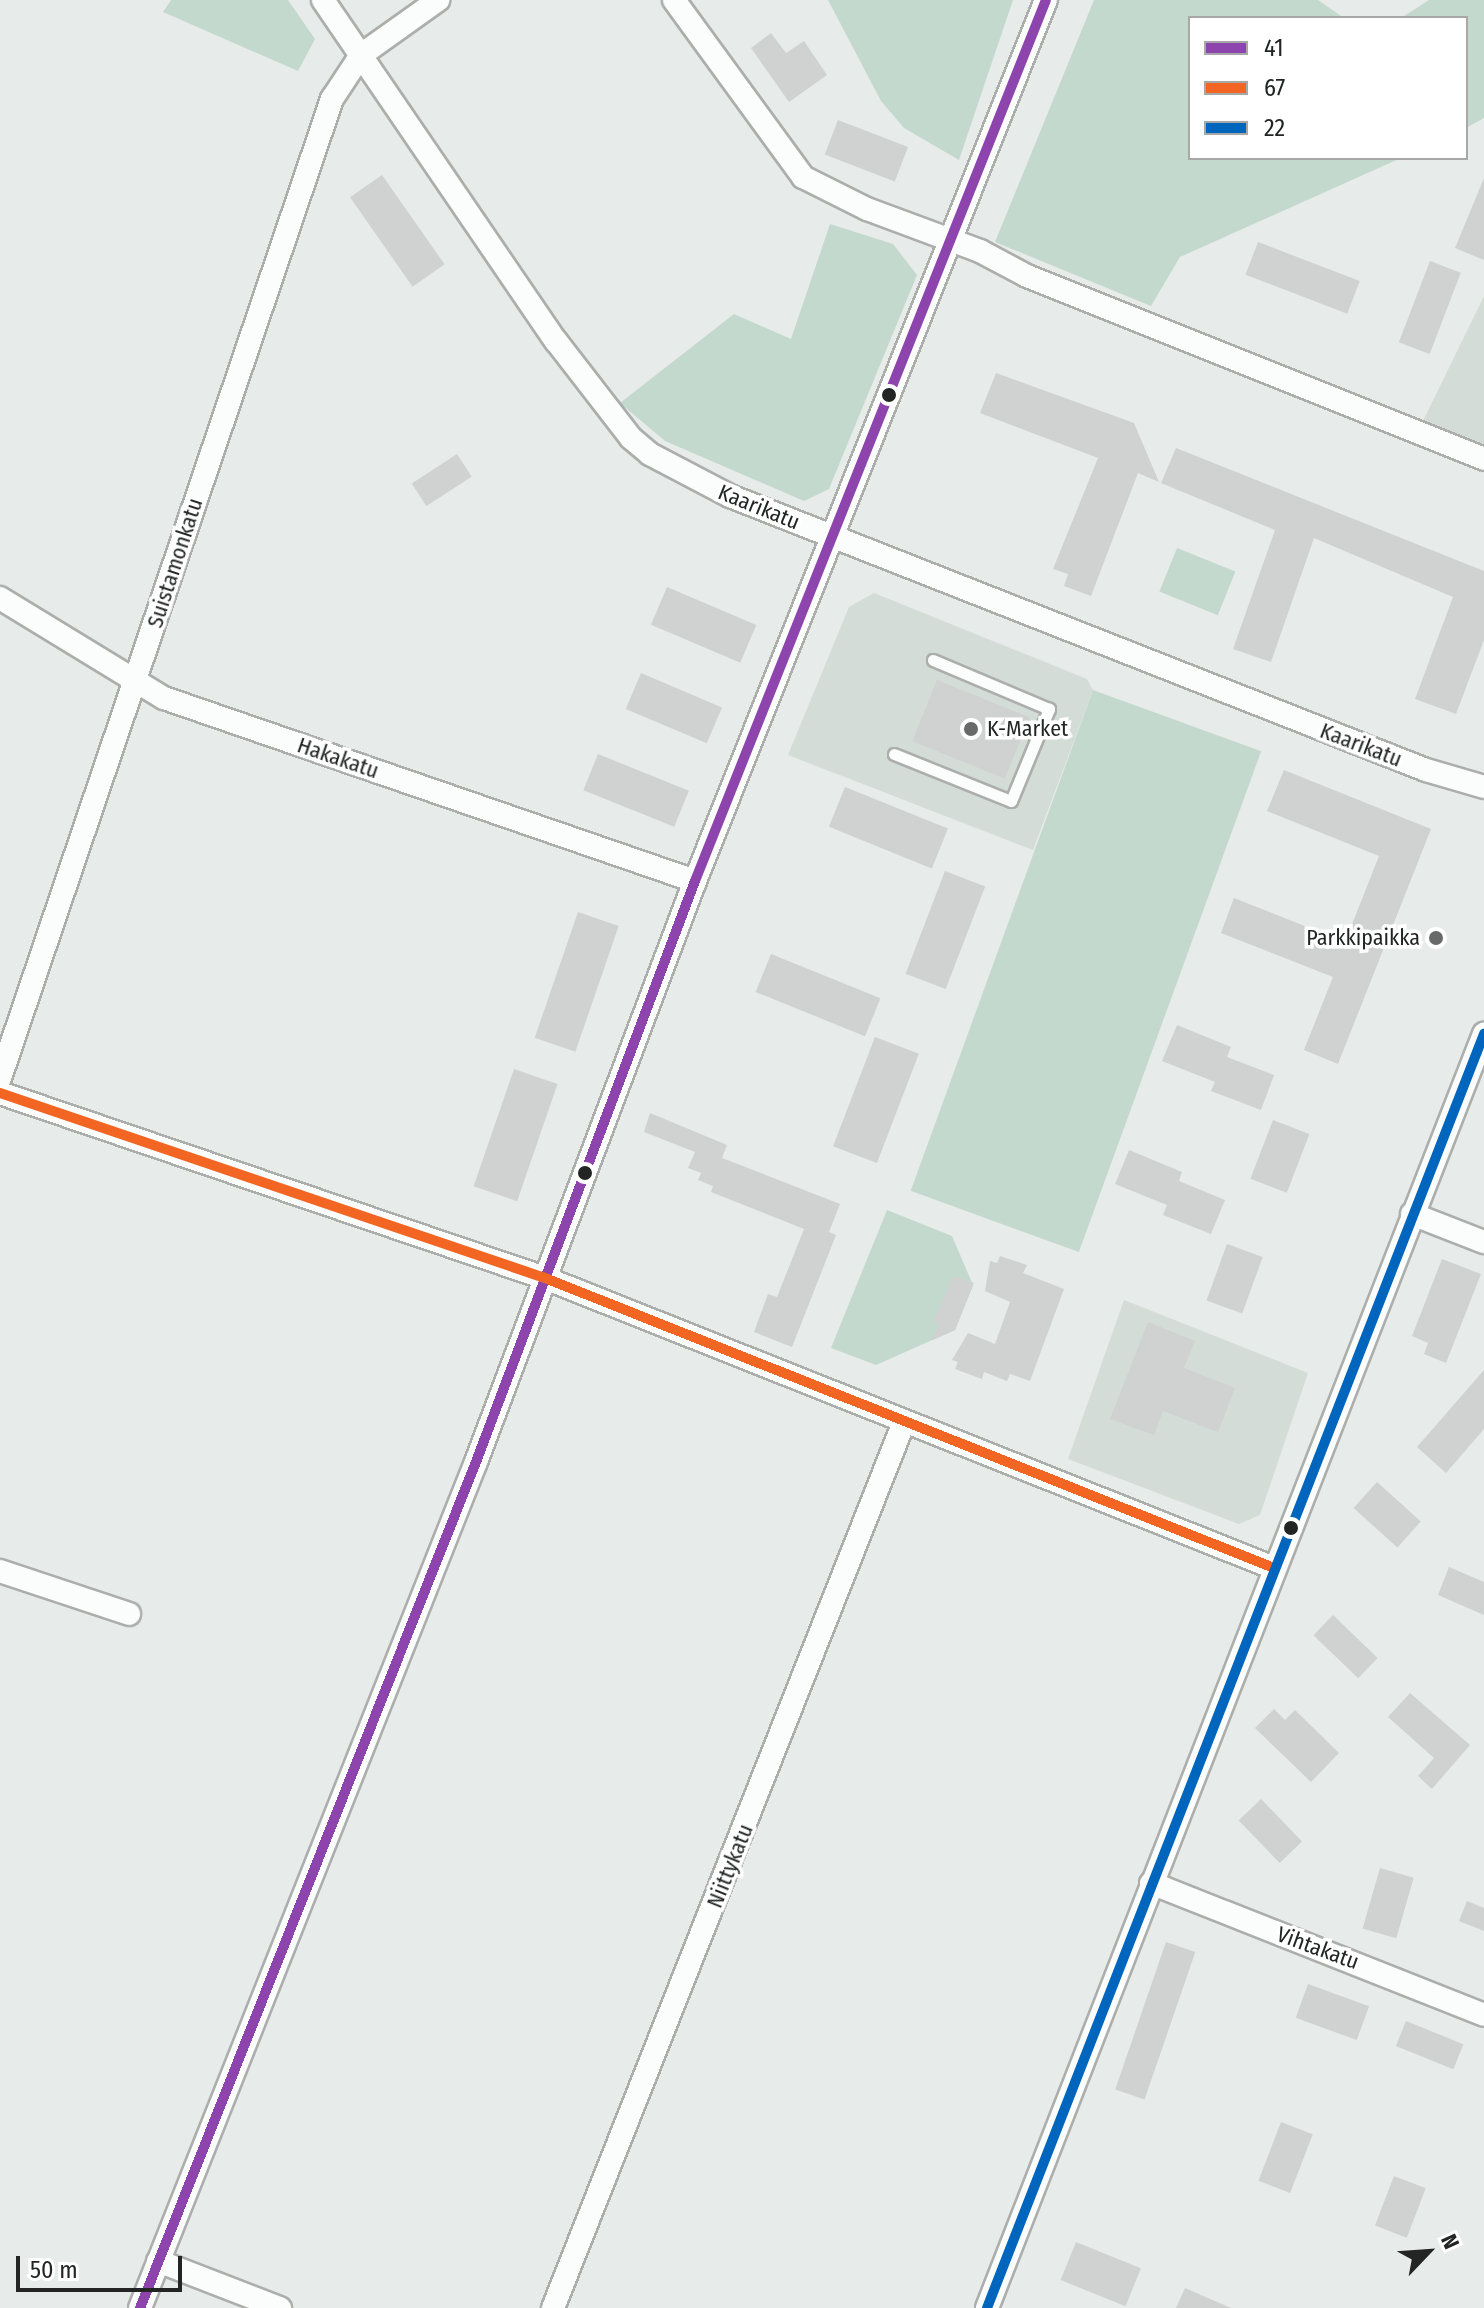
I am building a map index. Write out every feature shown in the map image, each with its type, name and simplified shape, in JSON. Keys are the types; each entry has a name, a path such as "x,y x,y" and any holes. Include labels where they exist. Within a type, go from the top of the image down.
{"street":[{"name":"Kaarikatu","path":"323,0 556,341 631,438 691,479 1426,770 1484,787"},
{"path":"361,55 438,0"},
{"path":"674,0 803,177 867,209 953,241 1027,276 1484,459"},
{"path":"140,2308 545,1278 695,881 953,241 1046,0"},
{"name":"Suistamonkatu","path":"0,1078 332,99 361,55"},
{"name":"Hakakatu","path":"0,598 135,684 164,698 695,881"},
{"path":"987,2308 1484,1034"},
{"path":"0,1093 545,1278 1274,1568"},
{"path":"1412,1214 1484,1242"},
{"name":"Niittykatu","path":"553,2308 904,1422"},
{"path":"0,1571 129,1614"},
{"name":"Vihtakatu","path":"1151,1883 1484,2015"},
{"path":"158,2261 280,2308"}],"lane":[{"path":"894,754 1011,801 1022,775 1049,709 933,660"}],"shaded area":[{"path":"1484,296 1484,444 1423,421"},
{"path":"874,593 1087,679 1093,690 1033,850 788,755 849,607"},
{"path":"1124,1300 1308,1373 1260,1515 1239,1524 1068,1459"}],"green space":[{"path":"171,0 288,0 315,39 298,71 163,12"},
{"path":"828,0 1013,0 959,160 904,128 881,101"},
{"path":"1094,0 1318,0 1341,16 1188,16 1188,160 1397,160 1180,257 1151,306 995,242"},
{"path":"1429,0 1484,0 1484,118 1468,127 1468,16 1404,16"},
{"path":"830,224 893,244 917,275 829,489 804,501 665,441 620,403 734,314 791,339"},
{"path":"1177,548 1235,572 1218,615 1159,592"},
{"path":"1093,690 1261,751 1079,1252 911,1191"},
{"path":"887,1210 952,1236 973,1285 955,1330 876,1365 831,1348"}],"building":[{"path":"771,33 786,53 804,41 827,75 789,102 751,48"},
{"path":"838,120 908,147 895,181 825,155"},
{"path":"382,175 445,264 413,287 350,197"},
{"path":"1484,178 1484,260 1455,248"},
{"path":"1258,242 1360,281 1347,314 1245,275"},
{"path":"1430,261 1461,273 1430,354 1399,342"},
{"path":"996,373 1134,423 1159,482 1138,473 1091,596 1064,586 1068,574 1053,569 1098,458 980,413"},
{"path":"1176,448 1484,571 1484,640 1456,714 1415,699 1453,597 1314,538 1271,662 1233,649 1275,530 1161,483"},
{"path":"457,454 472,477 426,506 412,483"},
{"path":"667,587 756,625 740,663 651,625"},
{"path":"641,673 722,707 707,743 626,709"},
{"name":"K-Market","path":"937,680 1030,717 1005,779 912,741"},
{"path":"598,754 689,791 674,827 583,790"},
{"path":"1284,770 1431,829 1338,1064 1304,1050 1333,977 1221,933 1234,898 1345,942 1379,856 1267,811"},
{"path":"845,787 948,829 932,868 829,827"},
{"path":"945,871 985,886 946,989 906,974"},
{"path":"578,912 619,926 575,1052 535,1038"},
{"path":"771,954 880,998 865,1036 756,992"},
{"path":"1177,1025 1231,1047 1227,1057 1274,1075 1261,1110 1211,1091 1215,1082 1162,1061"},
{"path":"875,1037 919,1054 877,1163 833,1146"},
{"path":"514,1069 557,1084 517,1201 474,1186"},
{"path":"650,1113 727,1145 722,1158 840,1204 829,1232 836,1235 792,1347 754,1332 768,1294 777,1297 804,1229 711,1192 713,1186 698,1180 701,1173 688,1168 695,1152 644,1132"},
{"path":"1273,1120 1309,1134 1287,1193 1250,1179"},
{"path":"1129,1150 1182,1172 1179,1181 1225,1200 1211,1234 1163,1215 1167,1205 1115,1184"},
{"path":"1227,1244 1263,1257 1242,1313 1206,1300"},
{"path":"1000,1256 1027,1265 1023,1273 1064,1289 1030,1381 1010,1374 1007,1381 984,1372 982,1379 955,1369 958,1362 952,1360 968,1333 995,1344 1010,1302 985,1291 990,1261 997,1263"},
{"path":"1442,1259 1481,1274 1446,1363 1424,1354 1428,1343 1412,1336"},
{"path":"953,1276 974,1283 955,1330 933,1340 939,1324 933,1323"},
{"path":"1148,1322 1195,1341 1184,1368 1235,1388 1218,1432 1163,1411 1154,1435 1110,1419"},
{"path":"1484,1370 1484,1429 1446,1473 1417,1447"},
{"path":"1377,1482 1421,1521 1397,1547 1354,1508"},
{"path":"1449,1567 1484,1582 1484,1615 1438,1595"},
{"path":"1333,1615 1378,1658 1358,1678 1314,1635"},
{"path":"1410,1693 1470,1745 1432,1789 1418,1776 1434,1758 1388,1717"},
{"path":"1274,1709 1285,1720 1295,1710 1339,1753 1311,1782 1255,1728"},
{"path":"1261,1799 1302,1841 1280,1863 1239,1821"},
{"path":"1380,1868 1414,1878 1396,1938 1363,1929"},
{"path":"1467,1901 1484,1908 1484,1931 1459,1921"},
{"path":"1166,1942 1195,1952 1145,2100 1115,2090"},
{"path":"1308,1984 1369,2006 1357,2040 1296,2018"},
{"path":"1406,2021 1463,2044 1453,2069 1396,2046"},
{"path":"1281,2122 1313,2134 1290,2193 1258,2181"},
{"path":"1394,2176 1426,2188 1407,2238 1375,2225"},
{"path":"1076,2242 1141,2268 1126,2306 1061,2280"},
{"path":"1185,2288 1231,2308 1176,2308"}],"transit line":[{"name":"41","path":"140,2308 476,1462 695,881 1046,0"},
{"name":"22","path":"987,2308 1484,1034"},
{"name":"67","path":"0,1093 545,1278 1274,1568"}],"place":[{"name":"K-Market","path":"971,729"},
{"name":"Parkkipaikka","path":"1436,938"}]}
